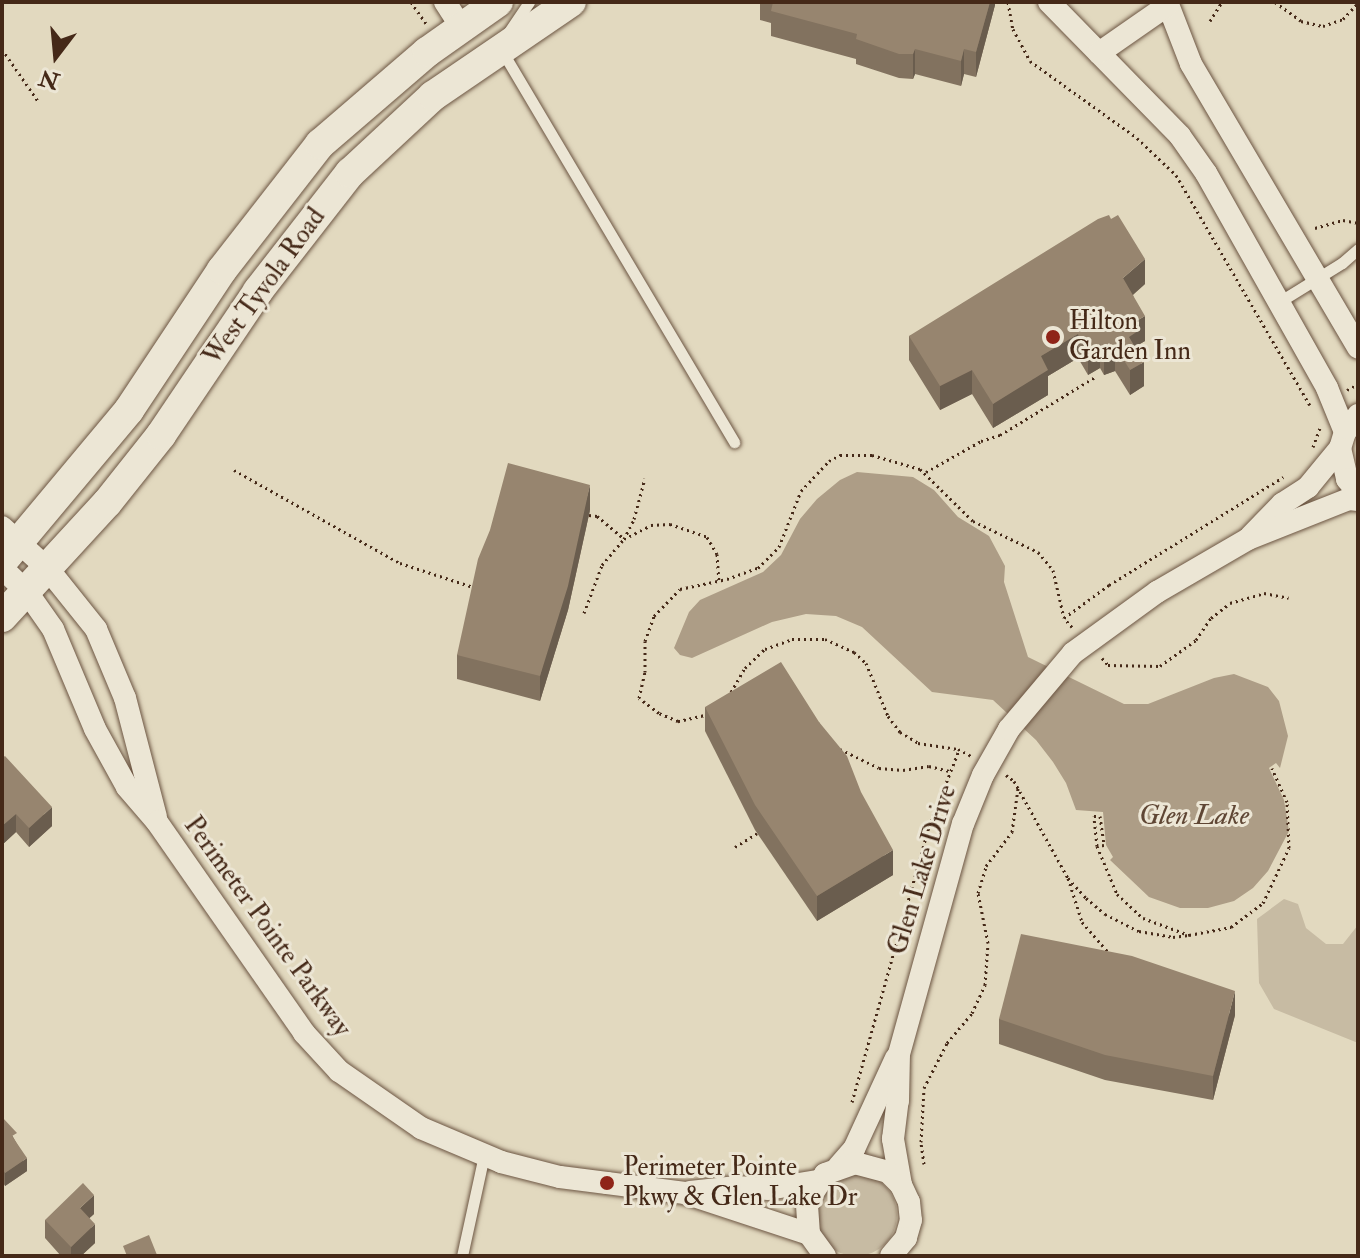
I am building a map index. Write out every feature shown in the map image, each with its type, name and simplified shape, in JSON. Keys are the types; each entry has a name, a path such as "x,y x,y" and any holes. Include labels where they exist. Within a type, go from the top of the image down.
{"main road":[{"name":"West Tyvola Road","path":"6,550 129,410 222,270 301,167 453,14 498,2"},
{"name":"West Tyvola Road","path":"2,617 48,569 161,435 258,291 350,173 433,96 571,2"},
{"path":"350,173 371,130 457,55 453,14"}],"street":[{"path":"1049,2 1180,136 1327,388 1348,431 1341,464 1358,493"},
{"path":"1099,53 1170,3 1191,64 1358,347"},
{"name":"Glen Lake Drive","path":"1248,539 1282,504 1308,487 1348,431"},
{"name":"Glen Lake Drive","path":"818,1181 839,1166 854,1149 899,1054 963,824 989,764 1033,697 1073,653 1157,592 1248,539 1349,499 1358,500"},
{"name":"Perimeter Pointe Parkway","path":"6,550 48,569 81,606 109,654 125,698 157,822"},
{"name":"Perimeter Pointe Parkway","path":"6,550 27,592 71,664 113,765 127,787 157,822 304,1033 339,1071 421,1128 484,1155 560,1177 685,1193 809,1234"},
{"name":"Glen Lake Drive","path":"891,1256 906,1238 911,1220 909,1202 894,1158 899,1054"},
{"path":"839,1166 872,1164 888,1172 901,1185"},
{"path":"818,1181 807,1202 809,1234 825,1256"},
{"name":"Perimeter Pointe Parkway","path":"685,1193 735,1187 768,1189 818,1181"}],"lane":[{"path":"529,2 518,13 500,48 734,442"},
{"path":"1279,302 1358,249"},
{"path":"462,1256 484,1155"}],"path":[{"path":"411,2 427,25"},
{"path":"1008,2 1013,29 1030,61 1137,138 1176,175 1313,410"},
{"path":"1210,21 1222,2"},
{"path":"1275,2 1301,21 1323,26 1343,19 1358,3"},
{"path":"2,49 38,101"},
{"path":"1315,228 1343,220 1358,223"},
{"path":"926,472 981,441 1000,435 1010,426 1095,377"},
{"path":"709,714 686,722 659,713 639,698 645,672 645,641 654,616 680,589 719,581 758,568 779,547 801,491 829,461 840,455 872,455 926,472 973,521 1038,552 1057,580 1064,618"},
{"path":"234,470 400,563 477,588"},
{"path":"584,613 598,572 624,539 634,519 645,478"},
{"path":"589,515 597,516 624,539"},
{"path":"624,539 651,525 670,524 698,532 713,544 719,581"},
{"path":"729,697 745,668 765,649 792,639 817,637 845,647 866,663 892,723 900,732 932,747 959,750 989,764 1014,781 1068,878 1082,922 1115,958"},
{"path":"840,749 879,768 903,770 929,766 949,771"},
{"path":"851,1102 929,827 959,750"},
{"path":"1068,878 1105,914 1139,931 1173,937 1218,931 1242,921 1263,903 1279,876 1289,848 1287,802 1272,768"},
{"path":"924,1164 921,1149 924,1088 947,1043 972,1013 985,985 988,943 977,904 979,882 986,866 1012,832 1018,788"},
{"path":"1097,846 1104,845 1100,816 1094,816 1097,846 1123,902 1143,918 1189,935"},
{"path":"735,847 757,833"}],"shaded area":[{"path":"1284,899 1298,904 1306,928 1326,944 1343,944 1358,925 1358,1043 1274,1009 1259,983 1257,919"},
{"path":"856,1174 872,1177 885,1186 894,1199 897,1215 894,1231 885,1244 872,1253 856,1256 840,1253 827,1244 818,1231 815,1215 818,1199 827,1186 840,1177"}],"water":[{"name":"Glen Lake","path":"857,472 913,477 934,490 958,517 989,536 1005,566 1004,582 1028,657 1124,704 1148,704 1214,678 1234,674 1268,687 1279,701 1288,736 1280,768 1276,763 1269,768 1284,800 1289,831 1268,871 1253,888 1234,901 1208,908 1180,908 1149,897 1110,860 1113,857 1106,845 1103,812 1076,810 1066,783 1053,762 1036,740 993,700 932,692 862,627 836,616 806,614 772,622 692,658 680,655 674,648 689,612 700,600 763,572 781,555 800,519 817,499 840,480"}],"building":[{"path":"773,2 990,2 976,52 964,49 961,61 915,49 913,54 899,54 856,39 857,34 771,11"},
{"name":"Hilton Garden Inn","path":"1109,215 1111,219 1118,215 1145,259 1123,278 1145,316 1133,323 1138,331 1129,337 1144,362 1130,370 1115,346 1104,350 1100,344 1088,350 1078,334 1041,356 1048,370 993,404 972,370 940,386 909,336"},
{"path":"508,463 590,485 568,586 540,676 457,655 478,559 490,530"},
{"path":"781,662 819,722 847,756 861,792 893,850 817,896 755,805 705,707"},
{"path":"5,756 52,807 29,828 16,814 2,826 2,758"},
{"path":"1021,934 1132,956 1235,991 1213,1076 1105,1055 999,1019"},
{"path":"2,1117 17,1133 12,1136 27,1158 5,1173 2,1169"},
{"path":"83,1183 94,1195 80,1208 95,1224 71,1247 45,1220"},
{"path":"149,1235 157,1255 127,1256 123,1246"}],"place":[{"name":"Hilton Garden Inn","path":"1053,337"},
{"name":"Perimeter Pointe Pkwy & Glen Lake Dr","path":"607,1183"}]}
